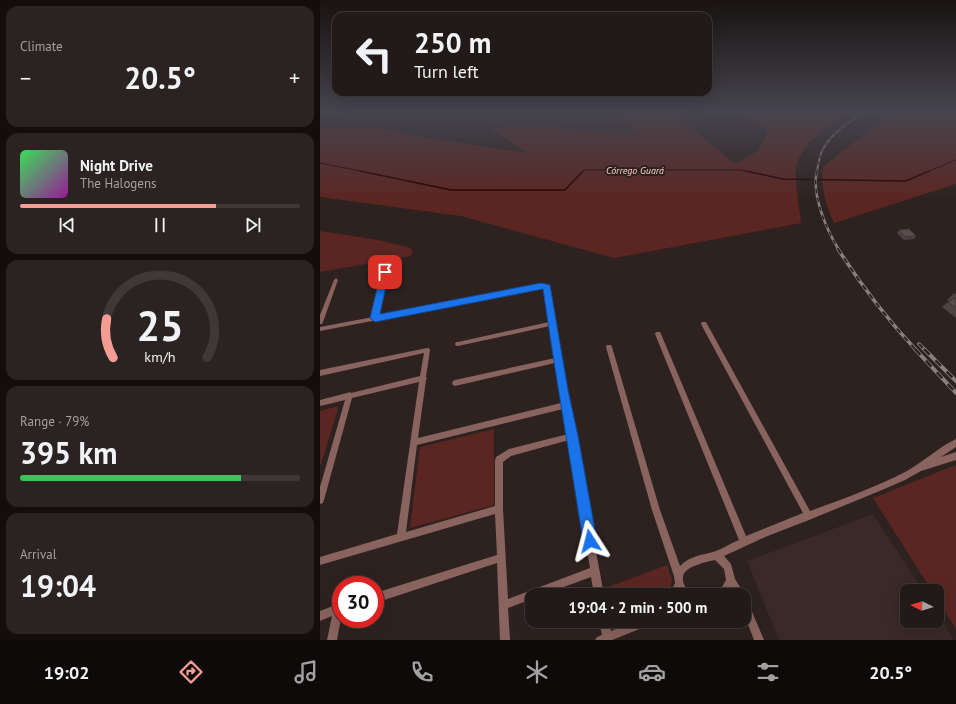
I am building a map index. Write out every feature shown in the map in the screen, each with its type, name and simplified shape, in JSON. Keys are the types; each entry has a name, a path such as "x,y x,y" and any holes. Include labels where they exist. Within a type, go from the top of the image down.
{"street":[{"path":"375,318 385,272"},
{"path":"320,322 336,280"},
{"path":"320,329 543,286 547,289 557,360 572,436 598,588"},
{"path":"458,344 551,324"},
{"path":"704,324 809,516"},
{"path":"658,334 744,541"},
{"path":"609,347 658,516 682,588"},
{"path":"320,372 427,350 401,537"},
{"path":"455,383 557,360"},
{"path":"320,403 424,378"},
{"path":"320,500 350,395"},
{"path":"415,442 565,405"},
{"path":"505,640 500,558 498,466 503,456 509,453 572,436"},
{"path":"676,588 684,566 717,555 744,541 878,488 915,469 956,443"},
{"path":"915,469 956,456"},
{"path":"320,474 328,472"},
{"path":"320,561 499,509"},
{"path":"717,555 728,567 731,581 736,588"},
{"path":"384,595 500,558"},
{"path":"503,605 595,571"},
{"path":"726,588 731,581"},
{"path":"320,616 332,612"},
{"path":"751,620 759,640"},
{"path":"332,640 335,628"},
{"path":"604,628 603,639 631,628"}],"shaded area":[{"path":"320,141 447,141 527,153 509,141 707,141 735,164 758,151 763,141 811,141 800,157 796,167 796,185 801,223 614,258 461,216 320,197"},
{"path":"856,141 956,141 956,184 834,223 824,196 822,182 823,167"},
{"path":"320,231 373,239 408,247 413,251 411,256 320,272"},
{"path":"339,406 321,464 320,464 320,411"},
{"path":"494,429 494,505 410,528 420,447"},
{"path":"956,465 956,629 944,610 944,584 928,584 873,498"},
{"path":"873,514 918,584 900,584 900,628 944,628 944,624 954,640 779,640 747,561"},
{"path":"667,565 672,580 670,588 605,588"}],"building":[{"path":"909,229 916,236 906,237 899,230"},
{"path":"956,298 956,308 948,302"}],"waterway":[{"name":"Córrego Guará","path":"927,172 956,160"},
{"name":"Córrego Guará","path":"320,163 360,171"},
{"name":"Córrego Guará","path":"583,171 740,170 749,172"},
{"name":"Córrego Guará","path":"360,171 365,172"},
{"name":"Córrego Guará","path":"360,171 451,190 565,190 583,171"},
{"name":"Córrego Guará","path":"749,172 783,179 906,181 929,171"}],"railway":[{"path":"817,172 821,153 829,141"},
{"path":"817,171 816,190 821,212 839,250"},
{"path":"838,249 875,301 916,350"},
{"path":"919,344 956,381"},
{"path":"915,349 956,393"}],"route":[{"path":"385,272 375,318 541,286 547,287 551,324 562,390 572,436 590,541"}]}
